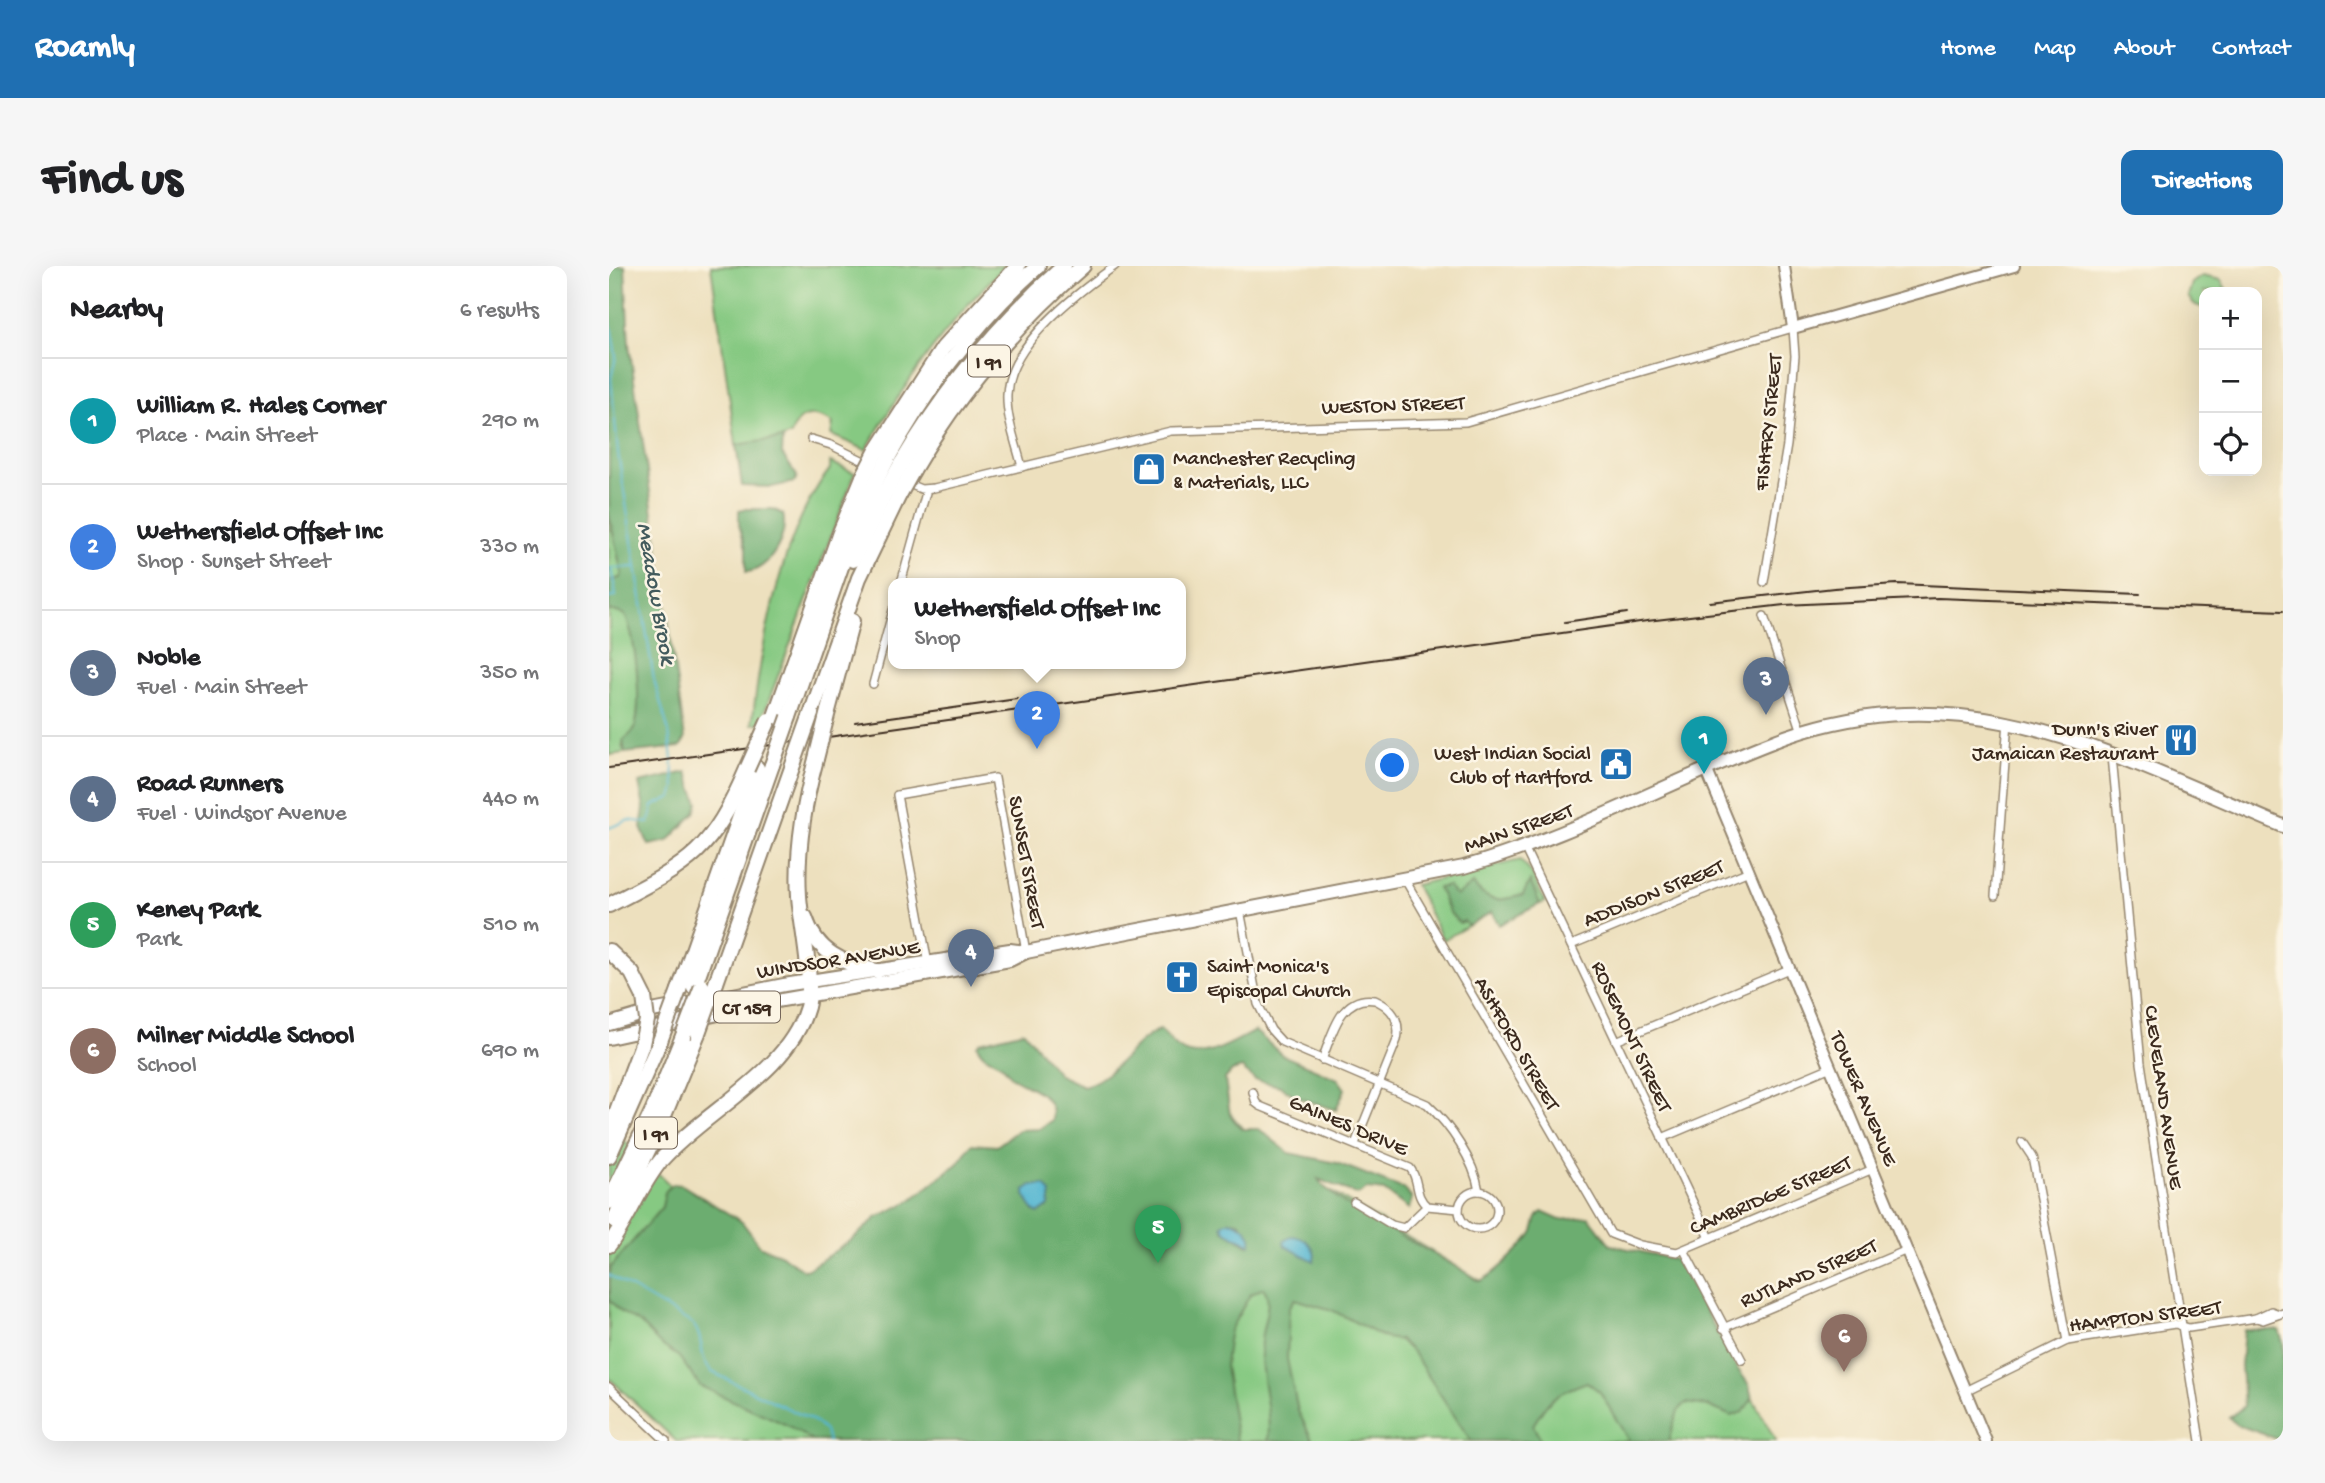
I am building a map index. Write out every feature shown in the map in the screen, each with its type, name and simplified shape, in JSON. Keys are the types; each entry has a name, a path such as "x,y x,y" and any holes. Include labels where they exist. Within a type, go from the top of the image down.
{"highway":[{"name":"I 91","path":"609,1156 660,1041 698,986 788,717 781,700 839,535 881,486 943,348 1018,266"},
{"path":"788,717 851,538 952,358 995,307 1038,266"},
{"path":"894,461 977,356 1019,309 1064,266"},
{"name":"I 91","path":"894,461 1023,324 1083,266"},
{"name":"I 91","path":"610,1239 662,1120 698,986 788,717 859,578 881,486"},
{"path":"610,1239 663,1159 759,1074 789,1043 804,1016 808,988 799,894 800,839 816,759 854,614 859,578"},
{"path":"609,905 671,872 700,850 770,766"},
{"path":"799,894 809,928 822,947 842,961 878,977"},
{"path":"609,951 632,973 644,997 647,1020 642,1044 609,1132"},
{"path":"609,1202 686,1036 698,986"},
{"path":"609,1186 686,1036"}],"main road":[{"name":"FISHFRY STREET","path":"1784,266 1793,328"},
{"name":"WESTON STREET","path":"1793,328 2014,266"},
{"name":"MAIN STREET","path":"1026,952 1464,867 1525,849 1802,732 1851,720 1905,713 1963,715 2008,721 2054,733 2283,825"},
{"name":"TOWER AVENUE","path":"1707,771 1986,1441"},
{"name":"WINDSOR AVENUE","path":"609,1024 657,1010 952,965 1010,960 1026,952"},
{"name":"WINDSOR AVENUE","path":"609,1038 808,988"}],"street":[{"path":"1023,467 1007,408 1007,389 1015,364 1025,348 1058,314 1115,266"},
{"name":"WESTON STREET","path":"927,489 1171,430 1466,422 1793,328"},
{"name":"FISHFRY STREET","path":"1764,582 1787,444 1794,355 1793,328"},
{"path":"811,439 831,445 913,486 927,489 902,578"},
{"path":"1764,617 1802,732"},
{"path":"873,684 888,631"},
{"path":"1995,896 2008,721"},
{"name":"CLEVELAND AVENUE","path":"2112,756 2141,1063 2200,1441"},
{"name":"SUNSET STREET","path":"929,969 897,795 995,778 1026,952"},
{"name":"ROSEMONT STREET","path":"1525,849 1710,1238"},
{"name":"ADDISON STREET","path":"1571,945 1749,871"},
{"name":"ASHFORD STREET","path":"1404,878 1603,1224"},
{"path":"1240,910 1257,1001 1267,1024 1282,1042 1415,1097 1435,1111 1476,1174 1479,1191"},
{"path":"1616,1041 1789,969"},
{"path":"1322,1060 1343,1012 1359,1000 1375,1000 1391,1010 1398,1027 1397,1040 1355,1144"},
{"path":"1662,1138 1831,1067"},
{"name":"GAINES DRIVE","path":"1253,1092 1256,1103 1260,1106 1410,1168 1415,1174 1419,1197 1427,1206"},
{"path":"2022,1142 2032,1157 2067,1341"},
{"name":"CAMBRIDGE STREET","path":"1603,1224 1623,1240 1672,1252 1684,1250 1873,1169"},
{"path":"1479,1191 1491,1196 1497,1208 1490,1226 1470,1228 1460,1219 1458,1209 1464,1196 1479,1191"},
{"path":"1354,1202 1404,1228 1427,1206 1458,1209"},
{"path":"1684,1250 1742,1360"},
{"name":"RUTLAND STREET","path":"1723,1328 1907,1250"},
{"name":"HAMPTON STREET","path":"1965,1391 2067,1341 2175,1324 2189,1328 2256,1318 2263,1320 2281,1314"},
{"path":"609,1387 666,1441"}],"green space":[{"path":"609,266 625,266 629,344 685,739 680,747 625,753 623,741 633,731 637,720 638,689 635,653 628,623 624,614 609,610 609,581 620,578 622,574 609,514"},
{"path":"711,266 1005,266 946,330 896,401 866,450 831,435 833,423 813,416 802,418 791,435 774,442 736,445"},
{"path":"2202,276 2221,280 2225,287 2199,287 2199,306 2193,304 2188,296 2192,283"},
{"path":"783,438 782,454 797,476 795,482 772,487 742,486 736,445"},
{"path":"830,462 855,473 764,713 759,723 752,724 768,626 786,556 813,494 830,469"},
{"path":"773,509 783,514 784,523 780,542 769,559 762,566 746,572 746,548 739,525 739,510"},
{"path":"609,514 622,574 620,578 609,581"},
{"path":"609,610 624,614 628,623 635,652 638,704 635,728 622,746 625,753 609,755"},
{"path":"687,772 698,803 695,813 668,841 649,845 641,828 644,808 639,783"},
{"path":"1520,860 1531,872 1545,902 1540,904 1530,882 1523,895 1508,899 1490,898 1473,884 1456,896 1452,892 1454,914 1459,923 1465,921 1468,926 1443,940 1415,885"},
{"path":"1530,881 1540,904 1499,925 1492,912 1468,926 1464,921 1459,923 1449,912 1438,888 1448,886 1456,896 1473,884 1489,898 1508,899 1523,895"},
{"path":"1160,1030 1180,1049 1198,1054 1229,1045 1255,1031 1282,1055 1338,1079 1345,1089 1336,1110 1297,1097 1280,1086 1255,1080 1242,1068 1232,1071 1225,1079 1230,1115 1241,1129 1259,1129 1289,1153 1337,1163 1404,1189 1412,1198 1409,1209 1384,1191 1367,1189 1358,1195 1318,1179 1344,1203 1475,1279 1480,1281 1485,1278 1517,1251 1533,1231 1542,1212 1560,1220 1589,1217 1611,1245 1673,1259 1682,1268 1749,1385 1752,1399 1743,1412 1731,1416 1708,1406 1686,1403 1678,1411 1668,1441 1629,1441 1600,1392 1587,1382 1566,1390 1545,1408 1533,1425 1541,1441 1471,1441 1413,1353 1400,1340 1385,1338 1332,1310 1295,1299 1289,1308 1287,1359 1298,1411 1313,1441 1268,1441 1268,1416 1261,1366 1267,1306 1263,1288 1250,1295 1230,1330 1228,1341 1225,1366 1237,1441 812,1441 789,1426 700,1386 679,1357 660,1344 641,1324 621,1312 610,1300 610,1268 662,1207 665,1192 672,1184 682,1185 742,1222 761,1247 780,1254 803,1270 808,1269 853,1239 876,1218 910,1201 957,1164 972,1144 997,1146 1018,1130 1039,1129 1052,1120 1052,1111 1045,1097 1013,1078 1002,1065 985,1056 977,1045 980,1042 1024,1031 1059,1075 1083,1086 1105,1076 1150,1035","holes":["1034,1185 1045,1185 1049,1206 1039,1213 1034,1211 1025,1195","1229,1221 1239,1222 1248,1232 1248,1245 1223,1230"]},
{"path":"1205,1082 1258,1148 1483,1282 1557,1233 1677,1261 1776,1441 676,1441 609,1378 609,1120 615,1132 805,1315"},
{"path":"2244,1330 2279,1330 2283,1343 2283,1441 2238,1425 2229,1418 2244,1406 2241,1366"}],"water":[{"path":"1032,1185 1045,1185 1051,1193 1049,1206 1039,1213 1031,1207 1026,1197 1025,1190"},
{"path":"1229,1221 1245,1228 1251,1245 1225,1231 1222,1225"},
{"path":"1292,1236 1309,1244 1314,1252 1314,1261 1285,1246 1284,1241"}],"waterway":[{"name":"Meadow Brook","path":"609,314 616,357 611,378 618,453 654,680 669,732 675,788 672,797 653,806 649,823 629,820 609,828"},
{"path":"609,598 616,596 611,568 635,567"},
{"name":"Meadow Brook","path":"609,1275 693,1324 705,1361 712,1372 814,1421 825,1431 828,1441"}],"railway":[{"path":"1710,602 1897,584 2140,594"},
{"path":"609,768 1647,621 1784,605 1938,598 2283,611"},
{"path":"1565,622 1627,613"},
{"path":"855,722 1017,699"}],"place":[{"name":"Manchester Recycling & Materials, LLC","path":"1149,469"},
{"name":"Noble","path":"1766,715"},
{"name":"Dunn's River Jamaican Restaurant","path":"2181,740"},
{"name":"Wethersfield Offset Inc","path":"1037,749"},
{"name":"West Indian Social Club of Hartford","path":"1616,764"},
{"name":"William R. Hales Corner","path":"1704,774"},
{"name":"Saint Monica's Episcopal Church","path":"1182,977"},
{"name":"Road Runners","path":"971,987"},
{"name":"Keney Park","path":"1158,1263"},
{"name":"Milner Middle School","path":"1844,1372"}]}
